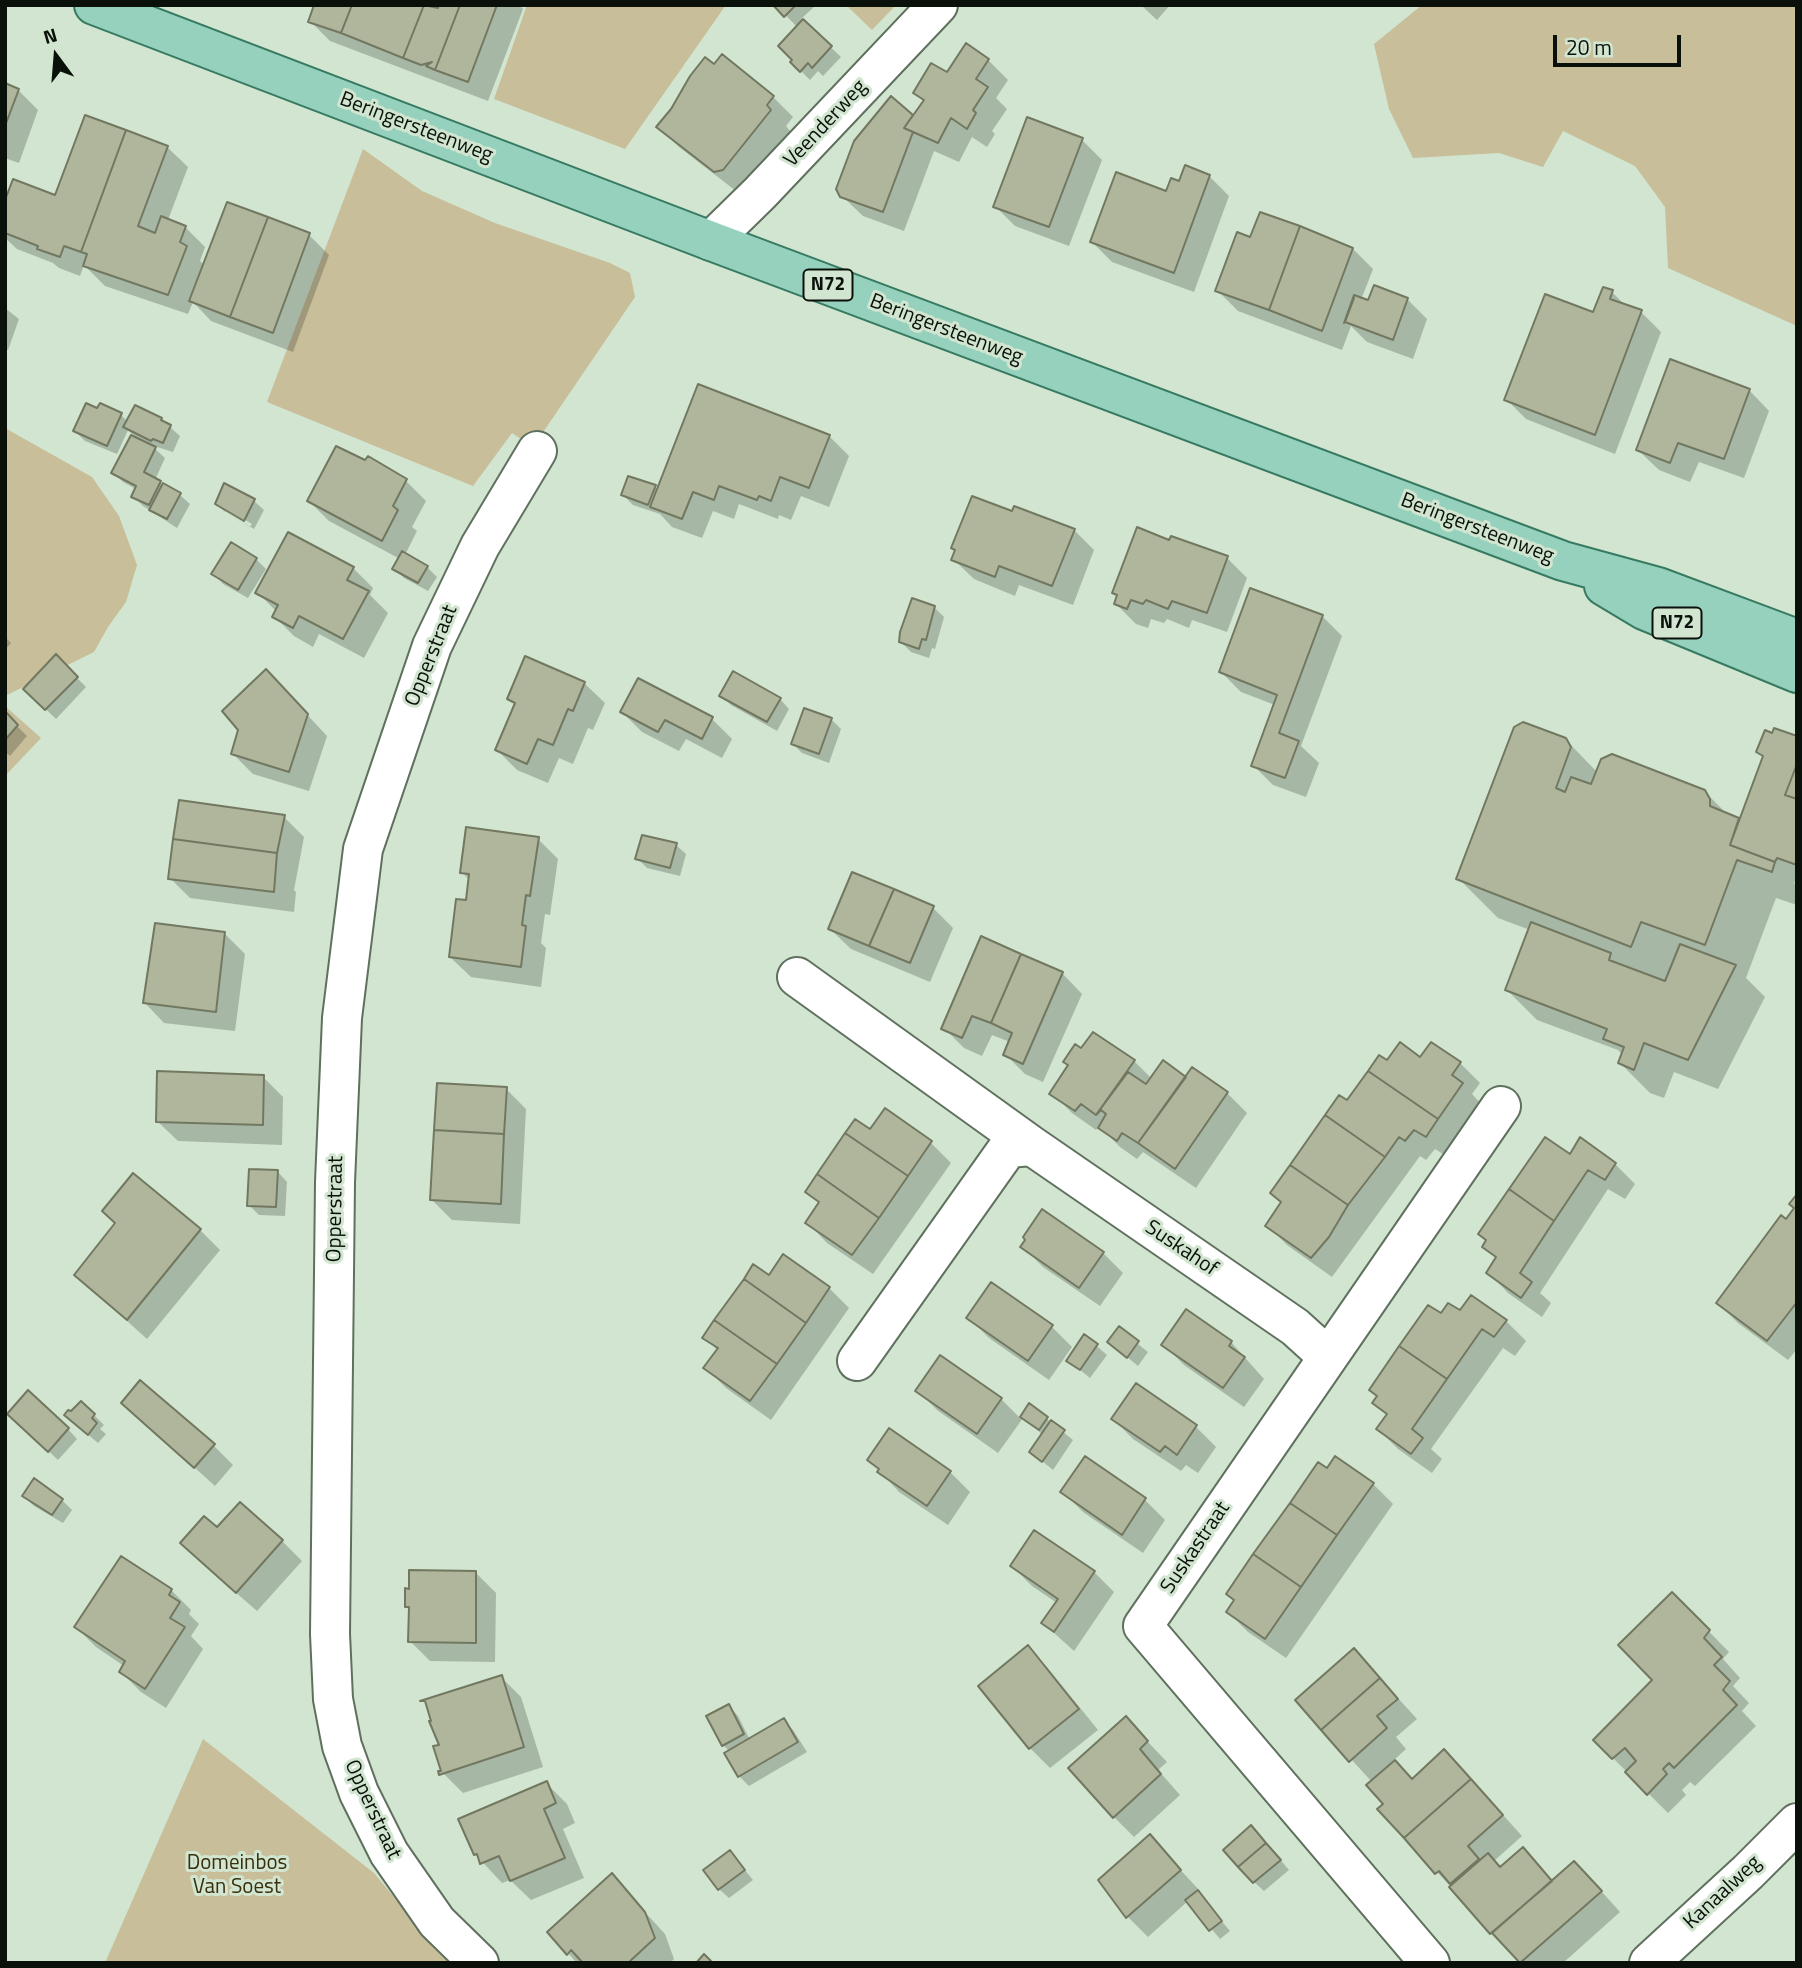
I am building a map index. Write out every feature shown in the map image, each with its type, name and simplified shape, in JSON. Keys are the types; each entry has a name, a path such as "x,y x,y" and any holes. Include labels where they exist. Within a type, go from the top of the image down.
{"main road":[{"name":"Beringersteenweg","path":"94,5 710,241 1563,561 1658,587 1797,639"},
{"name":"Beringersteenweg","path":"1563,561 1644,610 1797,673"}],"street":[{"name":"Veenderweg","path":"710,241 760,193 938,5"},
{"name":"Opperstraat","path":"480,1963 437,1922 389,1853 359,1793 342,1746 333,1699 330,1634 335,1182 342,1018 363,849 432,646 480,546 537,451"},
{"name":"Suskahof","path":"797,976 1032,1146 1295,1327 1327,1356"},
{"name":"Suskastraat","path":"1430,1963 1143,1626 1501,1106"},
{"path":"856,1361 1008,1148 1032,1146"},
{"name":"Kanaalweg","path":"1648,1963 1797,1823"}],"green space":[{"path":"527,5 726,5 625,149 494,99"},
{"path":"846,5 896,5 872,30"},
{"path":"1422,5 1797,5 1797,326 1668,268 1665,207 1635,166 1563,131 1543,167 1499,153 1413,158 1389,109 1374,44"},
{"path":"363,149 422,191 495,223 610,263 630,273 635,297 533,447 512,433 473,486 267,402"},
{"path":"5,428 92,477 119,516 137,565 126,602 94,652 5,696"},
{"path":"5,706 41,738 5,776"},
{"name":"Domeinbos Van Soest","path":"203,1739 374,1873 422,1931 456,1963 105,1963"}],"building":[{"path":"314,5 352,5 341,33 308,22"},
{"path":"352,5 424,5 403,58 341,33"},
{"path":"424,5 438,8 439,5 460,5 435,70 426,66 432,62 421,65 403,58"},
{"path":"460,5 497,5 468,82 435,70"},
{"path":"773,5 796,5 784,17"},
{"path":"803,19 832,46 812,68 808,63 800,72 778,46"},
{"path":"966,43 989,59 976,79 988,87 973,110 976,113 967,129 951,118 938,143 904,128 924,100 913,93 931,63 947,72"},
{"path":"722,54 774,96 767,105 771,110 723,170 714,172 656,127 705,57 714,64"},
{"path":"5,83 19,89 5,126"},
{"path":"891,96 913,115 904,128 913,132 883,212 840,197 836,189 854,141"},
{"path":"85,115 126,130 81,252 64,246 60,257 5,233 5,200 13,179 55,195"},
{"path":"1027,117 1083,138 1049,227 993,207"},
{"path":"126,130 168,146 138,226 155,233 161,216 186,226 180,242 187,246 168,295 83,266 87,254 81,252"},
{"path":"1185,165 1210,175 1174,273 1090,242 1116,172 1166,191 1171,178 1179,181"},
{"path":"227,202 268,217 230,317 189,301"},
{"path":"1260,212 1300,226 1269,310 1215,291 1237,232 1250,237"},
{"path":"268,217 310,233 273,333 230,317"},
{"path":"1300,226 1353,248 1322,331 1269,310"},
{"path":"1374,285 1408,298 1393,340 1345,322 1354,298 1344,323 1354,295 1368,300"},
{"path":"1603,287 1613,290 1610,299 1642,310 1595,435 1504,400 1545,294 1593,312"},
{"path":"1670,359 1750,389 1724,459 1678,443 1670,463 1636,450"},
{"path":"698,384 830,435 809,488 780,477 771,501 759,496 757,500 719,486 714,500 693,492 682,519 650,507"},
{"path":"86,403 97,408 100,403 122,413 107,446 73,431"},
{"path":"135,405 171,425 163,443 153,439 151,441 123,427"},
{"path":"131,435 156,447 144,472 161,481 149,505 131,497 136,486 111,473"},
{"path":"336,446 365,460 368,456 407,479 393,506 398,510 382,541 307,501"},
{"path":"628,476 656,485 648,505 621,495"},
{"path":"163,483 181,493 167,519 149,510"},
{"path":"224,483 255,499 244,521 215,504"},
{"path":"972,496 1012,511 1014,506 1075,529 1052,586 999,566 995,577 951,560 955,550 951,548"},
{"path":"1137,527 1169,540 1171,536 1228,556 1207,613 1172,601 1168,609 1146,600 1143,604 1131,600 1127,609 1114,604 1117,595 1112,593"},
{"path":"288,532 354,567 347,580 369,591 343,639 299,616 293,628 272,617 278,605 255,593"},
{"path":"231,542 257,558 238,590 211,574"},
{"path":"402,551 428,566 418,583 392,569"},
{"path":"1250,588 1323,615 1279,733 1299,741 1285,778 1251,766 1277,695 1219,672"},
{"path":"912,598 935,606 926,640 922,639 919,649 899,642"},
{"path":"56,654 78,677 45,710 23,689"},
{"path":"525,656 585,682 573,711 568,709 553,745 538,739 527,764 495,750 515,703 507,699"},
{"path":"266,669 308,714 289,772 231,754 238,730 222,711"},
{"path":"733,671 781,698 767,722 719,696"},
{"path":"638,678 713,717 702,739 665,720 658,732 620,712"},
{"path":"804,708 832,718 819,754 791,744"},
{"path":"5,711 18,725 5,740"},
{"path":"1523,722 1566,738 1571,747 1556,788 1565,792 1571,777 1591,784 1601,759 1612,754 1705,790 1710,806 1739,818 1730,845 1775,862 1772,872 1737,860 1705,945 1641,922 1631,947 1456,879 1514,727"},
{"path":"1774,728 1797,736 1797,764 1785,795 1797,799 1797,865 1777,858 1775,862 1730,845 1763,756 1756,752 1765,730 1772,733"},
{"path":"1797,764 1797,799 1785,795"},
{"path":"179,800 285,815 277,853 173,839"},
{"path":"466,827 539,837 530,896 526,895 522,925 526,926 521,967 449,957 456,899 466,900 469,874 460,873"},
{"path":"642,835 677,843 670,868 635,859"},
{"path":"173,839 277,853 274,892 168,879"},
{"path":"852,872 894,889 869,946 828,929"},
{"path":"894,889 934,906 910,963 869,946"},
{"path":"1531,922 1611,953 1609,960 1665,981 1680,944 1736,965 1688,1060 1644,1043 1634,1070 1618,1063 1624,1047 1603,1039 1607,1029 1505,990"},
{"path":"155,923 225,932 216,1012 143,1003"},
{"path":"981,936 1021,954 991,1023 972,1016 962,1038 941,1029"},
{"path":"1021,954 1063,972 1023,1064 1003,1055 1012,1033 991,1023"},
{"path":"1093,1032 1135,1060 1096,1115 1081,1104 1075,1111 1049,1094 1068,1065 1063,1062 1075,1044 1081,1048"},
{"path":"1400,1042 1420,1057 1431,1042 1461,1062 1452,1075 1463,1083 1438,1119 1368,1071 1379,1055 1387,1060"},
{"path":"1163,1060 1186,1077 1138,1143 1122,1133 1117,1141 1098,1128 1106,1114 1101,1110 1096,1115 1128,1072 1146,1084"},
{"path":"1192,1067 1228,1092 1175,1169 1138,1143"},
{"path":"157,1071 264,1075 263,1125 156,1122"},
{"path":"1368,1071 1438,1119 1426,1137 1414,1130 1405,1141 1399,1137 1385,1157 1325,1115 1339,1095 1347,1100"},
{"path":"437,1083 507,1087 504,1134 434,1130"},
{"path":"885,1108 932,1141 908,1176 845,1133 855,1119 870,1129"},
{"path":"1325,1115 1385,1157 1348,1205 1290,1165"},
{"path":"434,1130 504,1134 501,1204 430,1200"},
{"path":"845,1133 908,1176 879,1218 817,1174"},
{"path":"1545,1137 1570,1154 1580,1137 1616,1163 1605,1180 1588,1170 1554,1221 1509,1189"},
{"path":"1290,1165 1348,1205 1329,1237 1311,1258 1265,1226 1281,1202 1270,1193"},
{"path":"249,1169 278,1170 276,1207 247,1206"},
{"path":"133,1173 201,1229 127,1320 74,1275 115,1223 102,1211"},
{"path":"817,1174 879,1218 852,1255 805,1223 819,1202 805,1192"},
{"path":"1509,1189 1554,1221 1520,1273 1532,1282 1521,1298 1486,1273 1496,1257 1482,1247 1486,1240 1478,1234"},
{"path":"1797,1194 1797,1302 1767,1341 1716,1303 1781,1215 1786,1219 1794,1208 1789,1204"},
{"path":"1042,1209 1104,1252 1079,1288 1020,1247 1025,1240 1023,1237"},
{"path":"783,1254 830,1287 806,1323 744,1279 753,1264 769,1275"},
{"path":"744,1279 806,1323 777,1364 714,1320"},
{"path":"991,1282 1053,1325 1028,1361 966,1318"},
{"path":"1471,1295 1507,1320 1494,1337 1482,1329 1447,1379 1399,1346 1428,1305 1441,1313 1448,1303 1460,1310"},
{"path":"1186,1309 1232,1341 1229,1346 1245,1357 1223,1388 1161,1345"},
{"path":"714,1320 777,1364 750,1401 703,1368 718,1348 702,1338"},
{"path":"1119,1326 1139,1341 1127,1358 1107,1342"},
{"path":"1084,1334 1098,1344 1080,1370 1066,1361"},
{"path":"1399,1346 1447,1379 1412,1429 1423,1438 1411,1454 1376,1429 1387,1414 1372,1403 1377,1396 1369,1390"},
{"path":"940,1355 1002,1398 977,1434 915,1391"},
{"path":"140,1380 215,1444 194,1468 121,1403"},
{"path":"1136,1383 1197,1425 1177,1455 1165,1446 1160,1452 1111,1419"},
{"path":"28,1390 69,1428 48,1452 7,1414"},
{"path":"81,1401 95,1414 92,1418 97,1423 88,1435 64,1415"},
{"path":"1029,1403 1048,1417 1039,1430 1020,1417"},
{"path":"1051,1420 1065,1430 1042,1462 1029,1452"},
{"path":"889,1428 951,1471 927,1506 877,1472 879,1469 867,1460"},
{"path":"1085,1456 1146,1498 1122,1535 1060,1492"},
{"path":"1335,1456 1374,1483 1337,1535 1290,1503 1318,1462 1327,1468"},
{"path":"34,1478 63,1499 52,1515 22,1496"},
{"path":"240,1502 283,1540 236,1593 180,1543 204,1516 217,1527"},
{"path":"1290,1503 1337,1535 1301,1587 1253,1554"},
{"path":"1034,1530 1095,1571 1054,1632 1041,1623 1058,1599 1010,1566"},
{"path":"1253,1554 1301,1587 1265,1639 1226,1612 1234,1600 1226,1594"},
{"path":"121,1556 172,1589 169,1595 180,1602 170,1618 185,1627 145,1689 119,1672 125,1661 74,1627"},
{"path":"409,1570 476,1571 476,1643 408,1642 409,1607 405,1607 405,1588 409,1589"},
{"path":"1672,1592 1710,1630 1704,1638 1722,1657 1714,1665 1730,1681 1723,1690 1737,1705 1674,1768 1669,1763 1663,1769 1667,1774 1647,1795 1625,1772 1636,1761 1625,1748 1612,1759 1593,1740 1652,1680 1618,1645"},
{"path":"1028,1645 1079,1709 1029,1749 978,1686"},
{"path":"1354,1648 1380,1678 1321,1730 1295,1700"},
{"path":"502,1675 524,1747 439,1775 438,1771 441,1771 433,1746 439,1745 429,1721 425,1701 420,1701"},
{"path":"1380,1678 1398,1699 1377,1716 1387,1728 1349,1762 1321,1730"},
{"path":"729,1704 744,1734 722,1746 706,1716"},
{"path":"1126,1716 1148,1741 1140,1749 1161,1774 1113,1818 1068,1768"},
{"path":"784,1718 798,1742 738,1777 724,1753"},
{"path":"1444,1749 1471,1779 1404,1838 1377,1809 1383,1804 1366,1785 1395,1760 1412,1779"},
{"path":"1471,1779 1503,1815 1468,1846 1479,1859 1450,1884 1439,1871 1435,1874 1404,1838"},
{"path":"547,1781 556,1803 544,1809 565,1858 510,1881 499,1856 480,1864 458,1819"},
{"path":"1251,1825 1266,1843 1238,1867 1223,1850"},
{"path":"1150,1834 1181,1870 1126,1918 1098,1880"},
{"path":"1266,1843 1281,1860 1253,1883 1238,1867"},
{"path":"1523,1847 1552,1881 1490,1934 1449,1887 1488,1853 1500,1867"},
{"path":"730,1850 745,1870 718,1890 703,1870"},
{"path":"1574,1861 1602,1891 1520,1963 1492,1933"},
{"path":"612,1873 645,1912 655,1938 628,1963 583,1963 571,1950 567,1955 547,1932"},
{"path":"1198,1890 1222,1921 1209,1931 1185,1900"},
{"path":"704,1954 713,1963 696,1963"}]}
